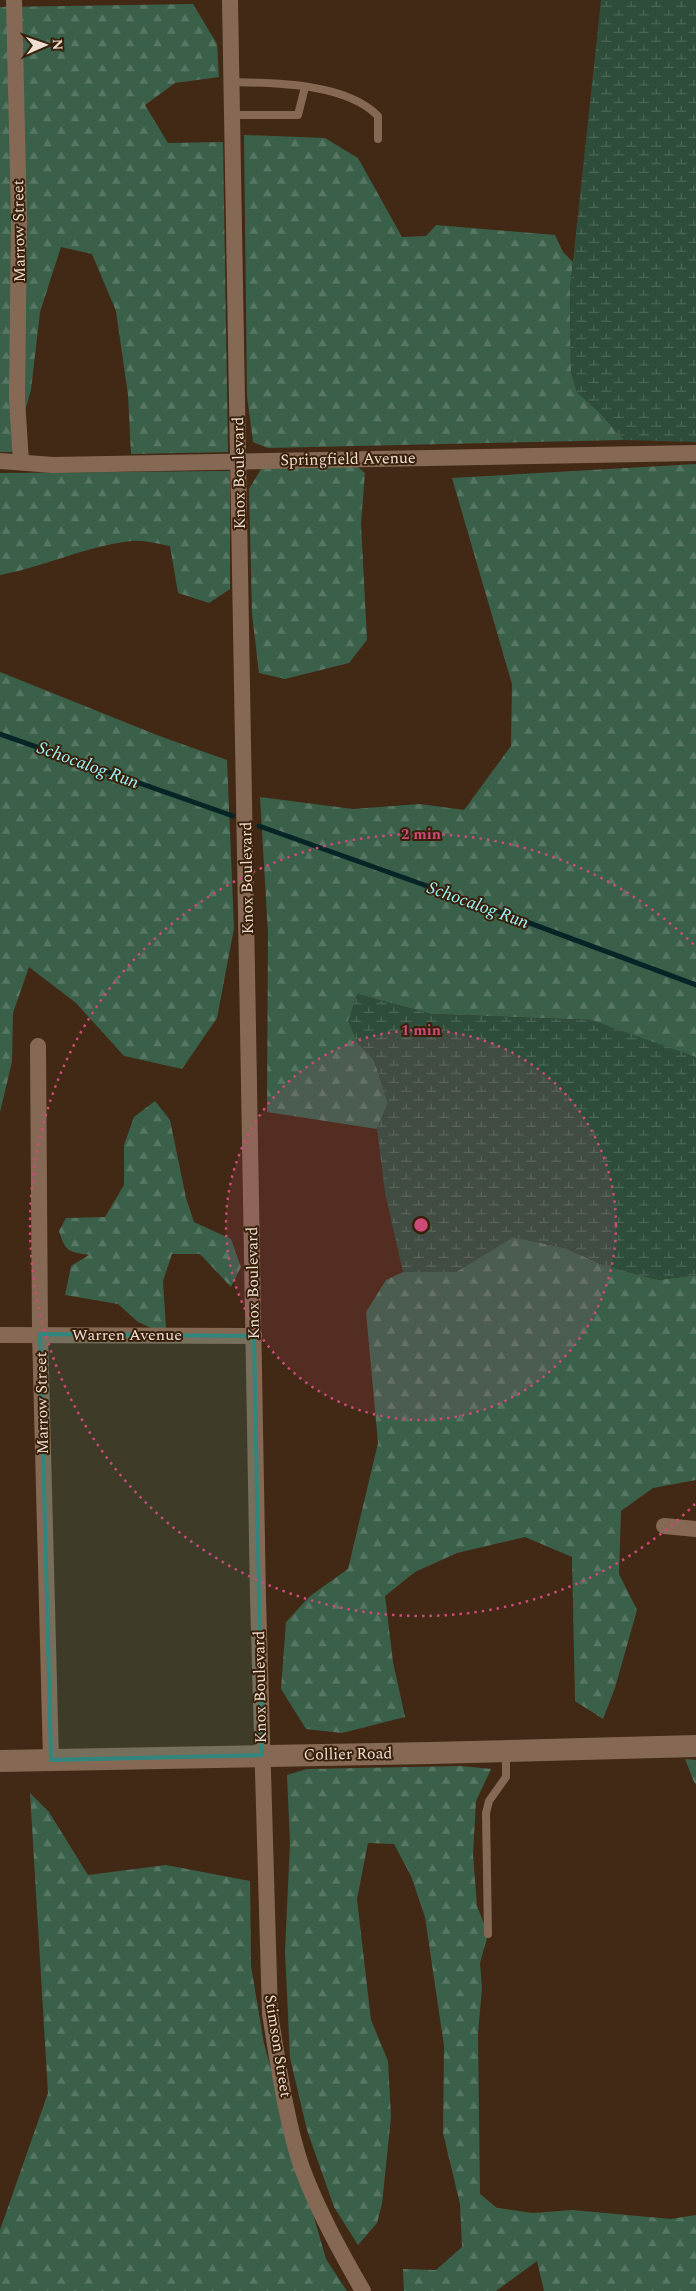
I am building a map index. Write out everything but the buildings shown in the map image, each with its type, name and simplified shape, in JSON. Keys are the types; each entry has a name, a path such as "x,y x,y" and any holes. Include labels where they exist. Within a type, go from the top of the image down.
{"street":[{"name":"Marrow Street","path":"14,0 19,219 17,399 21,462"},
{"name":"Knox Boulevard","path":"230,0 262,1755"},
{"name":"Springfield Avenue","path":"0,461 53,465 238,462 288,459 517,458 696,453"},
{"name":"Marrow Street","path":"38,1046 40,1334 51,1760"},
{"name":"Warren Avenue","path":"0,1335 254,1336"},
{"path":"664,1526 696,1529"},
{"name":"Collier Road","path":"0,1761 696,1746"},
{"name":"Stimson Street","path":"262,1755 265,1784 270,2014 280,2072 302,2166 319,2210 363,2291"}],"lane":[{"path":"232,82 278,83 322,89 369,107 378,116 378,139"},
{"path":"232,115 298,114 305,87"},
{"path":"488,1934 486,1814 489,1801 506,1777 506,1750"}],"highlighted area":[{"path":"40,1334 254,1336 262,1755 51,1760"}],"green space":[{"path":"601,0 696,0 696,442 624,440 600,413 577,392 571,371 570,289"},
{"path":"193,4 217,44 219,77 175,83 145,105 168,143 223,142 228,452 131,454 128,395 116,311 92,254 61,247 40,312 31,390 13,452 0,452 0,7"},
{"path":"244,135 325,138 358,158 402,237 426,236 436,225 555,235 563,252 573,262 570,289 571,371 577,392 600,413 624,440 268,448 253,442 247,396"},
{"path":"354,464 365,473 361,523 367,640 349,663 285,679 259,673 252,614 249,489 261,469"},
{"path":"696,464 696,1059 591,1020 431,1014 357,994 357,1042 374,1060 388,1103 377,1129 267,1112 268,933 260,797 353,809 420,804 464,810 511,746 512,684 452,478"},
{"path":"230,471 230,589 209,603 178,593 170,546 146,542 132,541 98,547 0,575 0,473"},
{"path":"0,672 162,737 227,760 234,928 217,1018 182,1069 124,1056 76,1003 29,967 13,1013 12,1062 0,1112"},
{"path":"357,994 431,1014 591,1020 696,1057 696,1275 658,1280 603,1265 565,1248 513,1237 456,1272 403,1272 385,1193 377,1129 388,1103 374,1060 357,1042 348,1021"},
{"path":"155,1101 170,1120 186,1198 194,1222 231,1239 241,1267 231,1287 200,1254 172,1254 163,1281 166,1328 151,1328 138,1322 118,1304 65,1295 71,1266 89,1255 69,1250 59,1231 66,1218 105,1217 124,1185 124,1145 134,1117"},
{"path":"513,1237 565,1248 603,1265 658,1280 696,1275 696,1480 653,1488 621,1511 619,1574 637,1610 615,1688 603,1719 575,1701 572,1557 525,1537 457,1553 415,1572 385,1596 393,1662 405,1717 342,1733 306,1729 281,1689 286,1622 310,1596 348,1569 378,1443 366,1312 386,1280 403,1272 456,1272"},
{"path":"685,1759 696,1760 696,1784 694,1782"},
{"path":"462,1766 491,1769 476,1801 473,1854 477,1906 488,1934 480,1963 482,1988 478,2033 480,2194 497,2208 533,2213 572,2210 671,2219 696,2215 696,2291 544,2291 537,2261 496,2291 404,2291 403,2269 436,2270 462,2247 460,2204 443,2133 444,2046 425,1917 411,1876 394,1844 368,1843 357,1899 371,2020 388,2061 391,2117 382,2204 377,2223 358,2245 334,2207 307,2130 290,2058 285,1951 290,1843 287,1775 307,1769"},
{"path":"30,1793 49,1812 88,1875 166,1865 250,1881 251,1966 264,2044 326,2259 347,2291 0,2291 0,2230 48,2093"}],"waterway":[{"name":"Schocalog Run","path":"0,734 233,816"},
{"name":"Schocalog Run","path":"259,826 500,912 696,985"}]}
